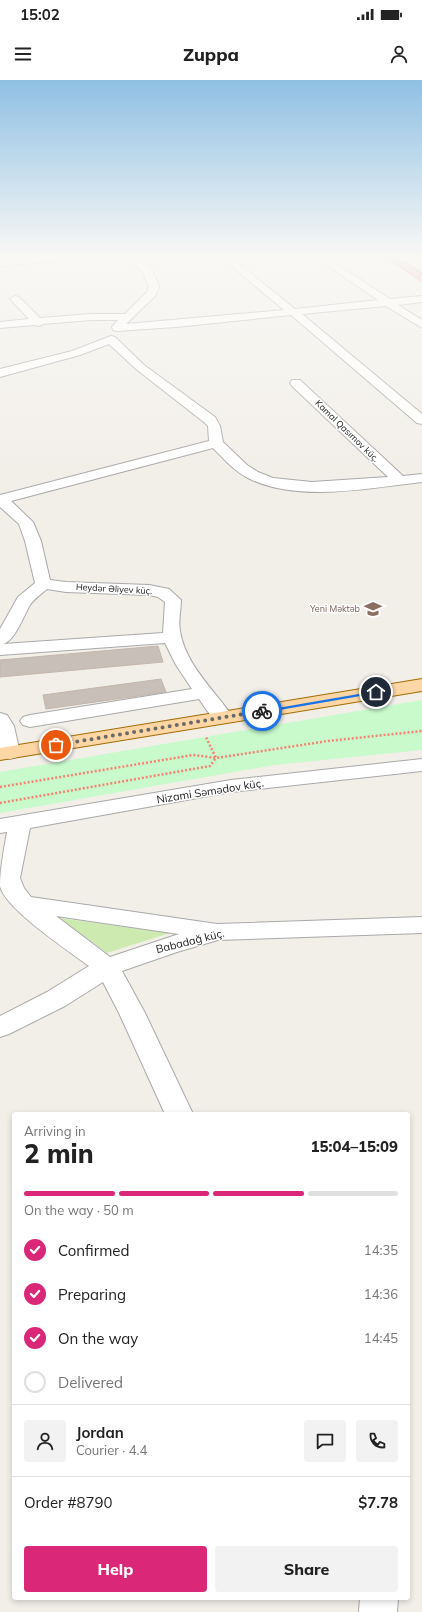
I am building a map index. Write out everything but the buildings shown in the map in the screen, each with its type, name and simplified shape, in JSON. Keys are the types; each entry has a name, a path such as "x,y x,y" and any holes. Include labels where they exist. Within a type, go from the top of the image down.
{"main road":[{"path":"5,753 422,685"}],"street":[{"path":"114,334 119,327"},
{"path":"0,373 76,353 114,334 167,327"},
{"path":"312,327 422,420"},
{"path":"114,334 140,367 210,420 214,426 216,443 241,467 253,475 270,482 293,486 321,486 422,478"},
{"name":"Kamal Qasımov küç.","path":"296,383 399,480"},
{"path":"0,499 216,443"},
{"path":"0,499 26,522 33,541 43,584 24,600 8,630 0,640"},
{"name":"Heydər Əliyev küç.","path":"43,584 66,587 149,590 163,593 173,600 171,629 173,637 185,665 223,717"},
{"path":"0,650 173,637"},
{"path":"30,721 204,693"},
{"path":"0,719 4,726 5,753"},
{"name":"Nizami Səmədov küç.","path":"10,824 230,786 422,765"},
{"path":"10,824 10,878 13,890 24,904 107,967 132,1013 178,1112"},
{"path":"24,904 218,932"},
{"name":"Babadağ küç.","path":"0,1027 56,999 107,967 170,945 218,932 422,925"},
{"path":"378,1612 379,1600"}],"path":[{"path":"0,787 193,755 216,758 328,741 422,731"},
{"path":"206,737 216,758"},
{"path":"0,803 210,766 216,758"}],"green space":[{"path":"422,700 422,750 275,765 0,813 0,772"},
{"path":"59,918 170,933 107,953"}],"way so far":[{"path":"56,745 262,711"}],"place":[{"name":"Yeni Məktəb","path":"373,609"}],"route":[{"path":"262,711 376,692"}]}
